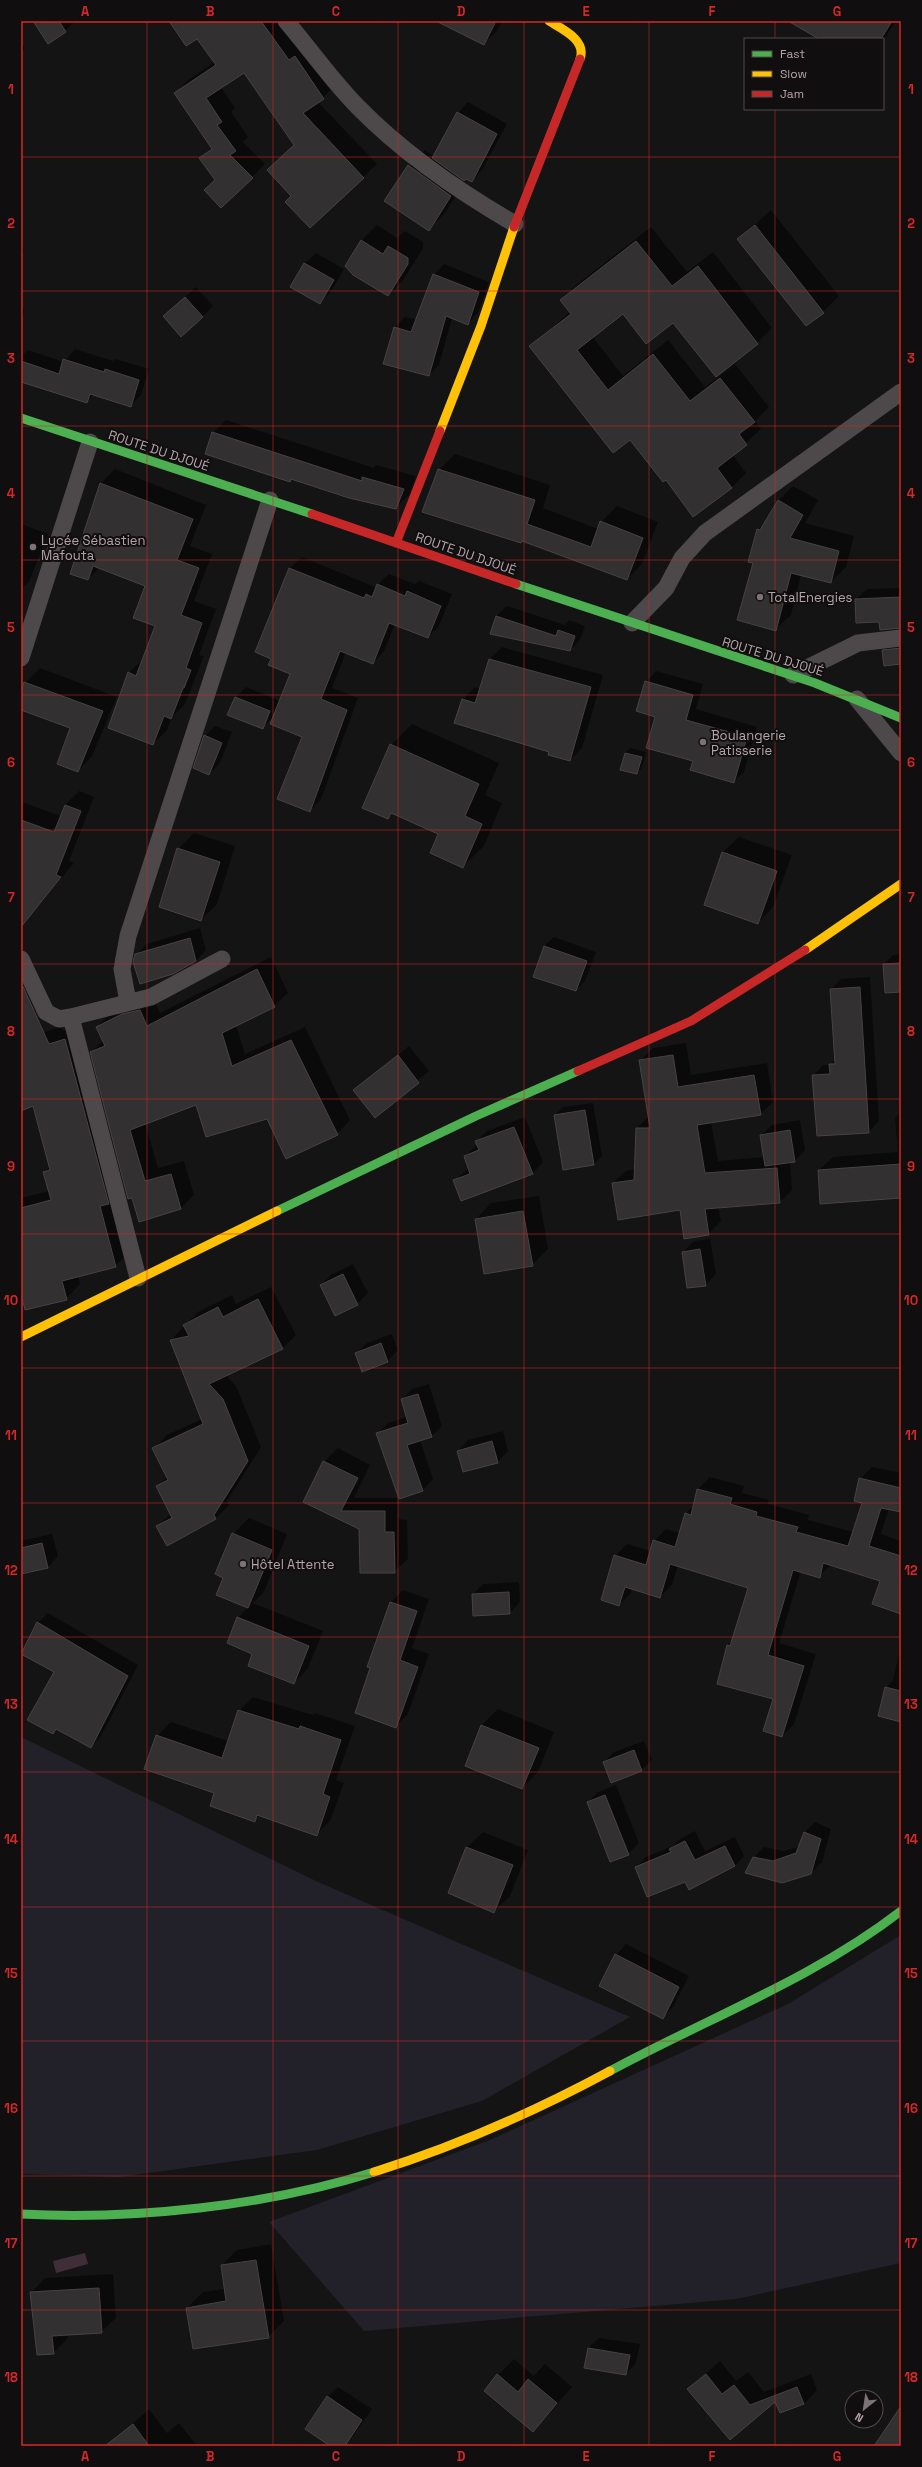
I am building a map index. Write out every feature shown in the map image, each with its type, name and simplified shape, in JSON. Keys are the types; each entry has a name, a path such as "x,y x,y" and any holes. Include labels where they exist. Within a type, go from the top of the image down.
{"street":[{"path":"286,21 357,107 414,158 464,195 515,224"},
{"path":"396,544 481,326 515,224 581,56 582,47 576,38 549,21"},
{"path":"632,623 666,588 682,558 705,533 901,392"},
{"name":"ROUTE DU DJOUÉ","path":"21,418 90,442 270,500 726,655 793,675 855,696 901,718"},
{"path":"21,658 90,442"},
{"path":"128,1002 122,969 128,936 270,500"},
{"path":"793,675 858,643 901,638"},
{"path":"855,696 901,753"},
{"path":"21,1337 138,1278 476,1116 691,1021 800,954 901,884"},
{"path":"21,959 46,1012 59,1019 151,997 222,959"},
{"path":"71,1017 138,1278"},
{"path":"21,2214 142,2212 200,2208 325,2186 383,2171 521,2117 667,2041 834,1959 872,1935 901,1912"}],"shaded area":[{"path":"21,1737 318,1882 630,2017 482,2101 317,2150 119,2177 21,2174"},
{"path":"901,1935 901,2263 736,2299 364,2331 269,2222 490,2140 788,2004"},
{"path":"85,2253 88,2264 56,2273 53,2261"}],"building":[{"path":"33,21 59,21 66,32 48,44"},
{"path":"169,21 261,21 289,60 295,56 324,99 303,113 364,178 310,228 285,202 291,196 267,170 294,145 244,73 206,98 222,122 217,125 236,151 230,155 253,178 221,208 204,190 215,180 199,158 212,149 174,93 216,65 197,39 186,46"},
{"path":"436,21 496,21 484,45"},
{"path":"788,21 892,21 882,38 817,38"},
{"path":"457,112 497,134 472,182 466,179 464,181 432,158"},
{"path":"408,165 451,196 429,231 384,201"},
{"path":"755,225 824,313 806,326 737,239"},
{"path":"361,240 383,254 388,246 408,258 408,264 388,296 353,275 345,266"},
{"path":"636,241 672,286 698,266 758,344 716,377 673,323 646,344 623,314 577,350 608,390 653,354 690,401 720,378 755,422 739,434 747,445 717,468 732,488 693,517 666,480 663,482 630,440 613,453 529,346 571,314 560,300"},
{"path":"304,263 334,280 320,304 290,287"},
{"path":"433,274 479,292 468,325 446,316 429,376 383,364 394,327 411,332"},
{"path":"185,297 203,317 181,337 163,316"},
{"path":"63,359 104,372 105,369 139,380 131,407 90,394 87,403 21,382 21,361 59,374"},
{"path":"212,432 362,481 362,477 404,489 396,509 349,498 291,479 290,482 205,454"},
{"path":"438,469 535,500 527,524 591,547 600,521 643,538 627,580 522,541 521,543 422,512"},
{"path":"100,483 193,519 177,560 199,568 181,615 202,623 186,668 191,670 184,688 171,719 164,716 153,745 108,728 128,672 136,676 155,626 133,618 145,586 93,566 88,580 70,574"},
{"path":"778,500 803,515 790,538 839,551 831,583 791,573 776,631 737,620 753,563 748,562 757,529 760,530"},
{"path":"289,568 364,598 366,594 372,597 377,584 405,596 407,591 441,606 428,638 389,623 373,664 340,651 321,699 347,710 310,812 277,799 302,737 270,724 290,674 268,665 271,659 255,652"},
{"path":"901,597 901,628 880,630 879,622 856,623 855,599"},
{"path":"496,616 556,636 558,630 575,636 570,651 490,634"},
{"path":"901,648 901,664 884,666 882,650"},
{"path":"489,659 591,687 570,761 548,755 549,752 454,723 462,699 475,703"},
{"path":"645,681 693,695 686,720 747,737 734,783 690,770 693,761 646,748 655,717 636,711"},
{"path":"24,682 103,711 78,772 57,764 70,728 21,710 21,692"},
{"path":"235,697 270,711 263,729 227,715"},
{"path":"204,735 222,743 209,775 193,768"},
{"path":"390,744 479,784 465,816 482,824 463,868 430,853 438,834 391,813 388,819 362,808"},
{"path":"625,753 642,757 637,774 620,770"},
{"path":"65,805 81,811 56,875 61,877 21,927 21,820 54,832"},
{"path":"177,848 220,862 201,921 159,907"},
{"path":"722,852 777,871 758,924 704,905"},
{"path":"190,938 196,961 173,974 140,984 133,962 135,954"},
{"path":"544,946 587,961 576,991 533,977"},
{"path":"901,963 901,992 885,993 883,964"},
{"path":"257,969 275,1007 222,1033 232,1066 291,1040 338,1135 286,1159 267,1119 206,1137 196,1105 130,1130 145,1181 171,1174 181,1209 139,1222 132,1198 128,1199 90,1052 105,1046 96,1027 122,1014 140,1010 147,1026"},
{"path":"21,982 49,1044 65,1039 109,1204 100,1206 116,1267 62,1281 67,1300 25,1310 21,1294 21,1208 51,1200 43,1172 50,1170 33,1106 21,1111"},
{"path":"860,987 869,1133 817,1136 812,1075 830,1074 829,1064 835,1064 830,989"},
{"path":"398,1055 419,1083 375,1118 353,1090"},
{"path":"673,1055 678,1087 754,1075 761,1115 697,1125 705,1173 777,1168 780,1203 705,1209 709,1235 684,1239 680,1210 618,1220 612,1183 634,1180 636,1128 650,1128 639,1060"},
{"path":"585,1110 594,1165 563,1170 554,1115"},
{"path":"514,1127 533,1174 461,1201 453,1180 470,1174 464,1156 479,1150 475,1141"},
{"path":"790,1130 795,1162 765,1166 760,1135"},
{"path":"901,1164 901,1198 820,1204 818,1170"},
{"path":"523,1211 533,1266 484,1274 475,1219"},
{"path":"700,1249 706,1286 687,1288 682,1252"},
{"path":"343,1274 358,1305 335,1316 320,1285"},
{"path":"258,1299 283,1349 209,1384 223,1399 248,1461 214,1515 216,1519 167,1546 156,1526 172,1518 156,1486 168,1480 152,1448 203,1424 170,1340 189,1336 183,1325 218,1307 223,1317"},
{"path":"381,1343 388,1362 362,1372 355,1353"},
{"path":"418,1394 432,1437 407,1445 423,1491 399,1499 376,1433 408,1423 401,1399"},
{"path":"492,1441 498,1463 463,1472 457,1451"},
{"path":"323,1461 358,1478 341,1511 385,1511 385,1532 394,1532 395,1573 360,1573 359,1529 303,1502"},
{"path":"859,1478 901,1488 901,1512 881,1508 869,1546 901,1556 901,1614 872,1604 880,1581 823,1563 820,1578 793,1570 768,1655 804,1666 782,1737 763,1731 773,1699 717,1684 727,1645 730,1646 748,1588 670,1564 660,1598 625,1587 619,1606 601,1600 614,1555 646,1565 653,1540 675,1547 685,1513 691,1515 697,1489 732,1498 730,1504 757,1512 756,1516 798,1527 796,1532 848,1546 862,1503 854,1501"},
{"path":"232,1533 272,1550 248,1608 216,1595 223,1578 215,1574"},
{"path":"42,1543 48,1568 21,1574 21,1548"},
{"path":"509,1592 510,1614 473,1616 472,1594"},
{"path":"390,1602 417,1611 400,1660 418,1667 396,1728 355,1713 370,1668 367,1667"},
{"path":"237,1617 309,1646 294,1684 248,1666 252,1654 227,1643"},
{"path":"37,1622 128,1676 91,1748 56,1729 53,1734 27,1720 54,1672 21,1654"},
{"path":"885,1687 901,1691 901,1722 878,1716"},
{"path":"238,1710 299,1729 300,1726 341,1740 323,1794 330,1797 317,1836 257,1815 255,1822 210,1806 214,1793 144,1769 156,1735 222,1758"},
{"path":"481,1725 539,1748 522,1789 465,1766"},
{"path":"634,1750 642,1771 611,1783 603,1762"},
{"path":"605,1795 629,1855 610,1862 587,1802"},
{"path":"804,1832 821,1839 811,1874 782,1883 745,1873 753,1857 773,1861 796,1853"},
{"path":"685,1841 695,1860 725,1846 735,1866 689,1890 685,1882 647,1897 635,1867 671,1852 669,1849"},
{"path":"466,1847 513,1865 494,1913 448,1893"},
{"path":"615,1954 679,1987 663,2019 599,1986"},
{"path":"256,2260 269,2338 193,2349 186,2308 226,2301 221,2265"},
{"path":"99,2288 102,2333 52,2336 54,2354 37,2355 30,2292"},
{"path":"588,2348 630,2355 626,2375 584,2368"},
{"path":"497,2374 518,2392 528,2379 557,2403 533,2432 484,2391"},
{"path":"706,2374 722,2394 734,2385 750,2405 797,2387 804,2404 780,2413 775,2402 730,2440 687,2389"},
{"path":"327,2396 362,2420 345,2446 330,2446 305,2429"},
{"path":"901,2406 901,2446 874,2446"},
{"path":"133,2424 149,2446 105,2446"}],"traffic: fast":[{"path":"21,418 312,514"},
{"path":"516,584 815,683 901,718"},
{"path":"277,1211 476,1116 578,1071"},
{"path":"610,2071 796,1978 867,1935 901,1911"},
{"path":"21,2214 109,2215 199,2208 289,2194 374,2172"}],"traffic: slow":[{"path":"549,21 577,41 580,46 580,59"},
{"path":"440,431 481,326 514,227"},
{"path":"805,950 901,884"},
{"path":"21,1337 277,1211"},
{"path":"374,2172 435,2151 495,2127 610,2071"}],"traffic: jam":[{"path":"514,227 580,59"},
{"path":"396,543 440,431"},
{"path":"312,514 516,584"},
{"path":"578,1071 691,1021 805,950"}],"place":[{"name":"Lycée Sébastien Mafouta","path":"33,547"},
{"name":"TotalEnergies","path":"760,597"},
{"name":"Boulangerie Patisserie","path":"703,742"},
{"name":"Hôtel Attente","path":"243,1564"}]}
